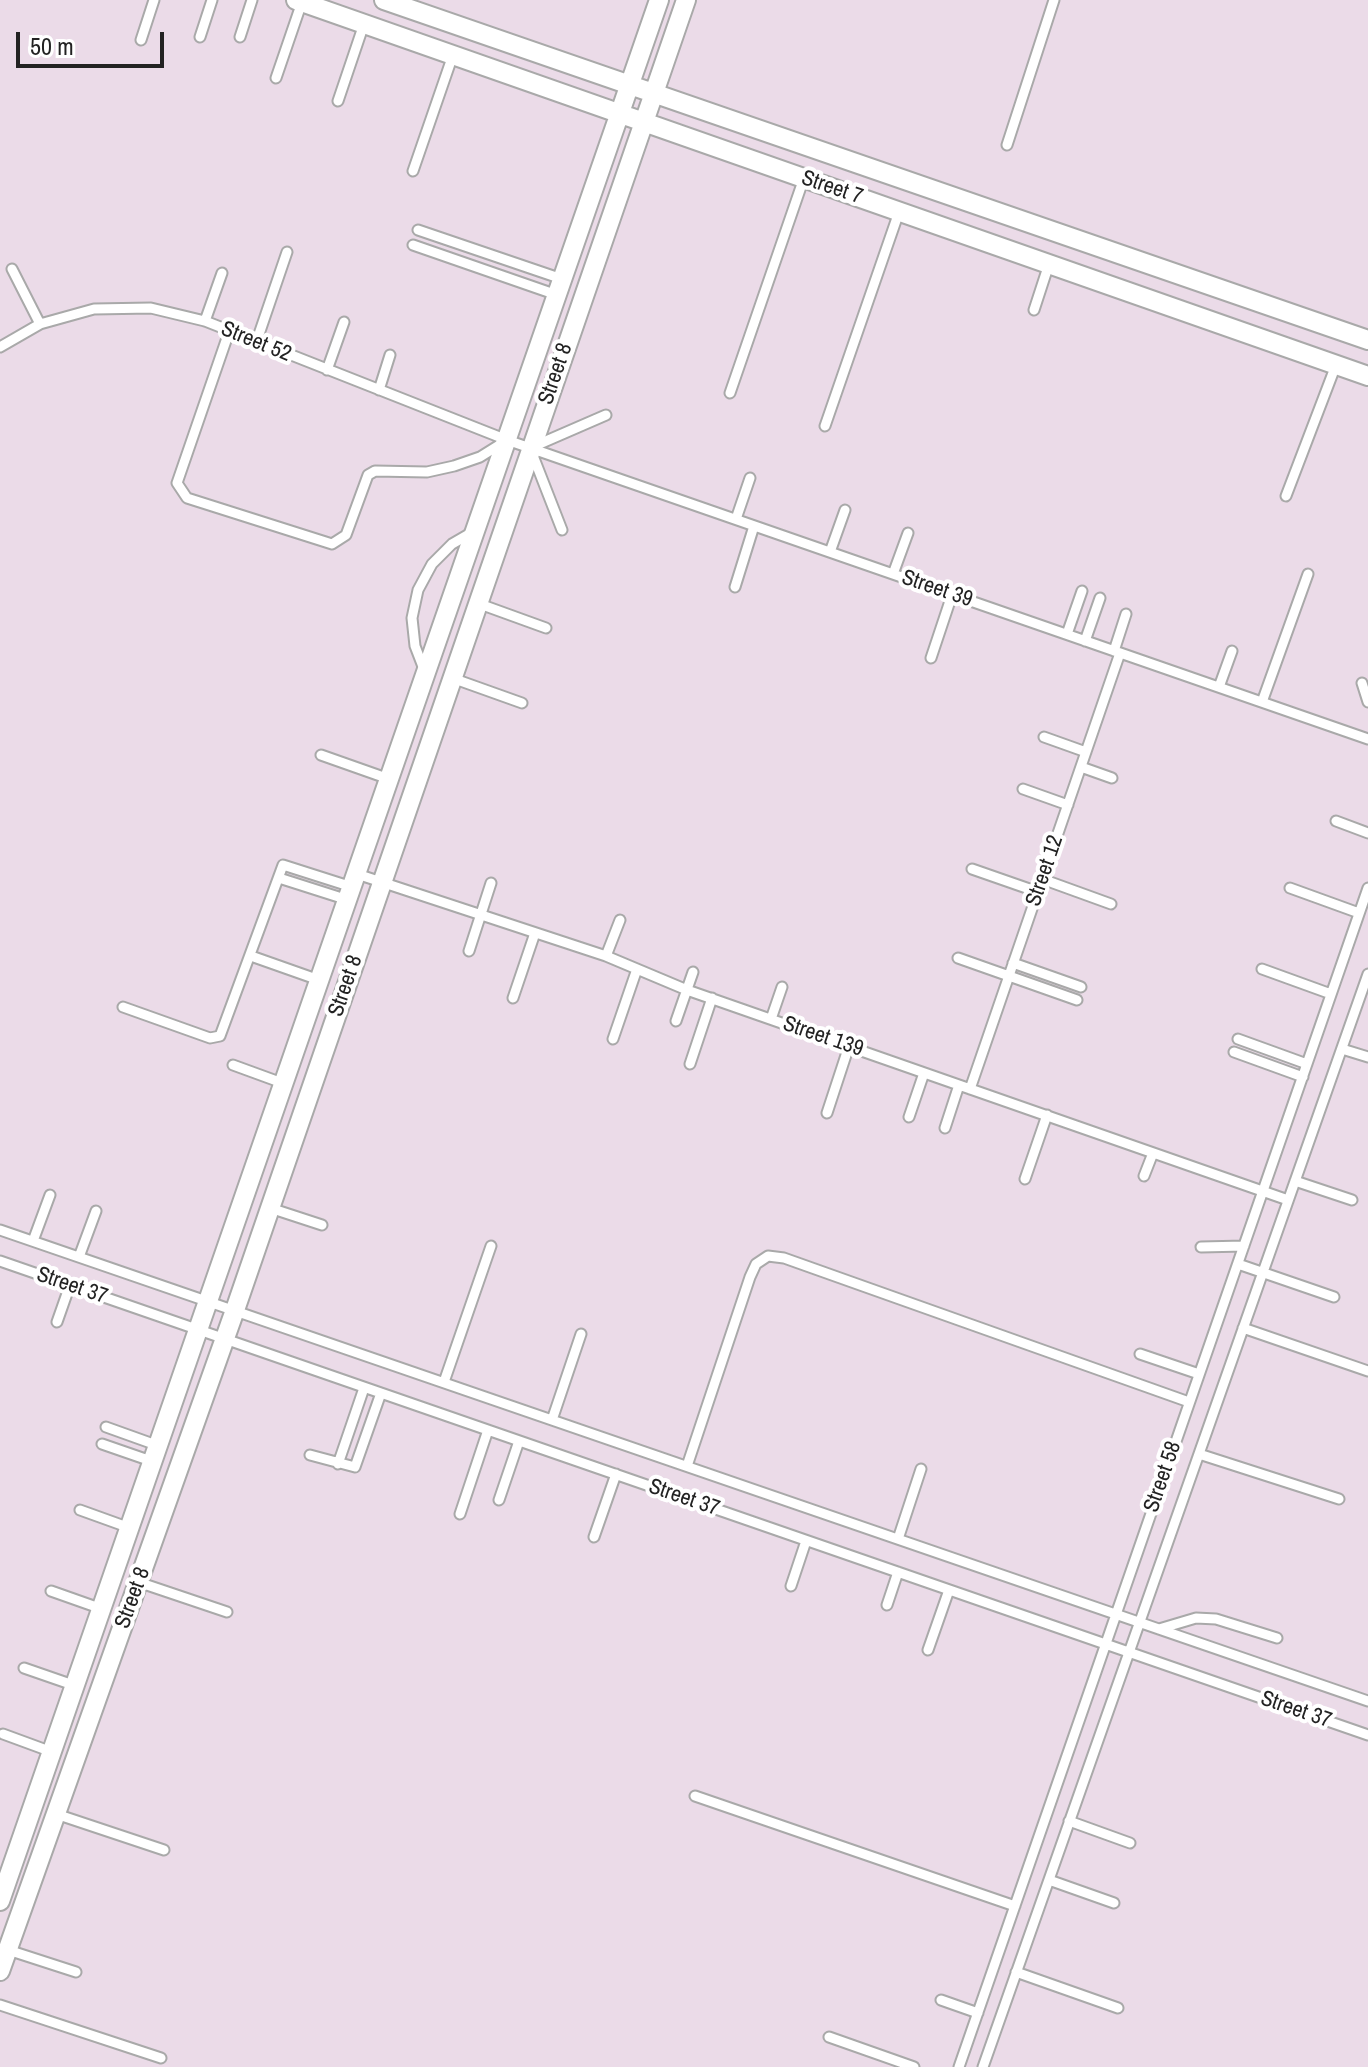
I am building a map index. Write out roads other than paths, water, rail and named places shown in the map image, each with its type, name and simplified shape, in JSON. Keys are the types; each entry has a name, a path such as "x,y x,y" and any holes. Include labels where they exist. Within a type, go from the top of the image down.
{"street":[{"name":"Street 7","path":"384,0 1368,340"},
{"name":"Street 8","path":"1,1896 478,530 659,0"},
{"name":"Street 8","path":"0,1971 225,1339 686,0"},
{"name":"Street 7","path":"299,1 1368,376"}],"lane":[{"path":"141,40 154,0"},
{"path":"200,37 212,0"},
{"path":"240,37 252,0"},
{"path":"1007,145 1054,0"},
{"path":"276,78 299,1"},
{"path":"338,101 364,24"},
{"path":"413,171 453,55"},
{"path":"730,393 804,178"},
{"path":"825,426 899,212"},
{"path":"418,230 560,287"},
{"path":"413,245 560,287"},
{"path":"256,343 287,252"},
{"path":"1034,310 1049,264"},
{"path":"12,269 40,324"},
{"path":"205,321 222,273"},
{"name":"Street 52","path":"0,347 40,324 94,309 151,308 205,321 507,440"},
{"path":"327,370 344,322"},
{"path":"229,332 177,483 187,498 332,544 346,535 368,475 375,471 427,472 454,466 480,457 507,440"},
{"path":"379,390 390,355"},
{"path":"1286,496 1336,365"},
{"path":"562,530 530,448 606,415"},
{"name":"Street 39","path":"507,440 1368,739"},
{"path":"736,519 750,478"},
{"path":"830,552 845,510"},
{"path":"735,587 754,526"},
{"path":"426,673 415,646 412,618 418,590 442,554 478,530"},
{"path":"893,574 908,533"},
{"path":"1262,702 1308,574"},
{"path":"1067,634 1082,591"},
{"path":"931,658 952,595"},
{"path":"1085,641 1100,598"},
{"path":"477,603 546,628"},
{"name":"Street 12","path":"945,1128 1009,975 1086,752 1126,614"},
{"path":"1219,687 1232,651"},
{"path":"452,678 522,703"},
{"path":"1362,683 1368,702"},
{"path":"1044,737 1086,752"},
{"path":"321,755 389,779"},
{"path":"1081,767 1112,778"},
{"path":"1023,789 1068,805"},
{"path":"1336,821 1368,833"},
{"path":"123,1007 210,1038 220,1036 283,865 353,887"},
{"path":"972,869 1038,892"},
{"path":"279,878 353,887"},
{"path":"1042,879 1111,904"},
{"name":"Street 139","path":"353,887 381,883 606,956 687,990 1288,1200"},
{"path":"469,951 491,883"},
{"path":"1290,888 1359,913"},
{"name":"Street 58","path":"959,2067 1368,888"},
{"path":"606,956 620,920"},
{"path":"513,998 535,933"},
{"path":"251,956 320,981"},
{"path":"958,958 1077,1000"},
{"path":"1013,963 1081,987"},
{"path":"613,1039 637,969"},
{"path":"1262,969 1331,994"},
{"path":"676,1021 693,972"},
{"name":"Street 58","path":"983,2067 1368,974"},
{"path":"771,1019 782,987"},
{"path":"690,1064 712,998"},
{"path":"1238,1039 1307,1064"},
{"path":"827,1113 849,1046"},
{"path":"1342,1049 1368,1057"},
{"path":"1234,1052 1303,1077"},
{"path":"233,1065 285,1084"},
{"path":"909,1117 924,1073"},
{"path":"1025,1179 1047,1115"},
{"path":"1144,1176 1153,1153"},
{"path":"1295,1181 1352,1200"},
{"path":"33,1241 50,1195"},
{"path":"270,1208 322,1225"},
{"path":"79,1257 96,1211"},
{"name":"Street 37","path":"0,1230 1368,1701"},
{"path":"444,1382 491,1246"},
{"path":"1201,1247 1244,1246"},
{"path":"687,1466 750,1277 756,1264 768,1256 784,1258 1189,1402"},
{"name":"Street 37","path":"0,1261 1368,1735"},
{"path":"1238,1264 1334,1297"},
{"path":"57,1322 70,1285"},
{"path":"1243,1328 1368,1371"},
{"path":"552,1420 581,1334"},
{"path":"1140,1354 1199,1374"},
{"path":"338,1464 364,1388"},
{"path":"310,1455 353,1468 381,1393"},
{"path":"106,1427 157,1454"},
{"path":"460,1514 488,1430"},
{"path":"499,1500 519,1441"},
{"path":"102,1444 157,1454"},
{"path":"1199,1454 1339,1499"},
{"path":"898,1539 921,1469"},
{"path":"594,1537 616,1474"},
{"path":"80,1510 131,1528"},
{"path":"791,1586 806,1541"},
{"path":"887,1605 898,1572"},
{"path":"138,1582 227,1612"},
{"path":"928,1650 949,1590"},
{"path":"51,1591 102,1609"},
{"path":"1159,1629 1196,1618 1216,1619 1277,1638"},
{"path":"24,1668 76,1686"},
{"path":"3,1734 53,1752"},
{"path":"695,1796 1015,1906"},
{"path":"56,1814 164,1850"},
{"path":"1069,1821 1130,1843"},
{"path":"1049,1880 1114,1903"},
{"path":"8,1950 76,1972"},
{"path":"1016,1972 1118,2008"},
{"path":"941,2000 978,2013"},
{"path":"0,2005 161,2058"},
{"path":"829,2037 914,2067"}]}
